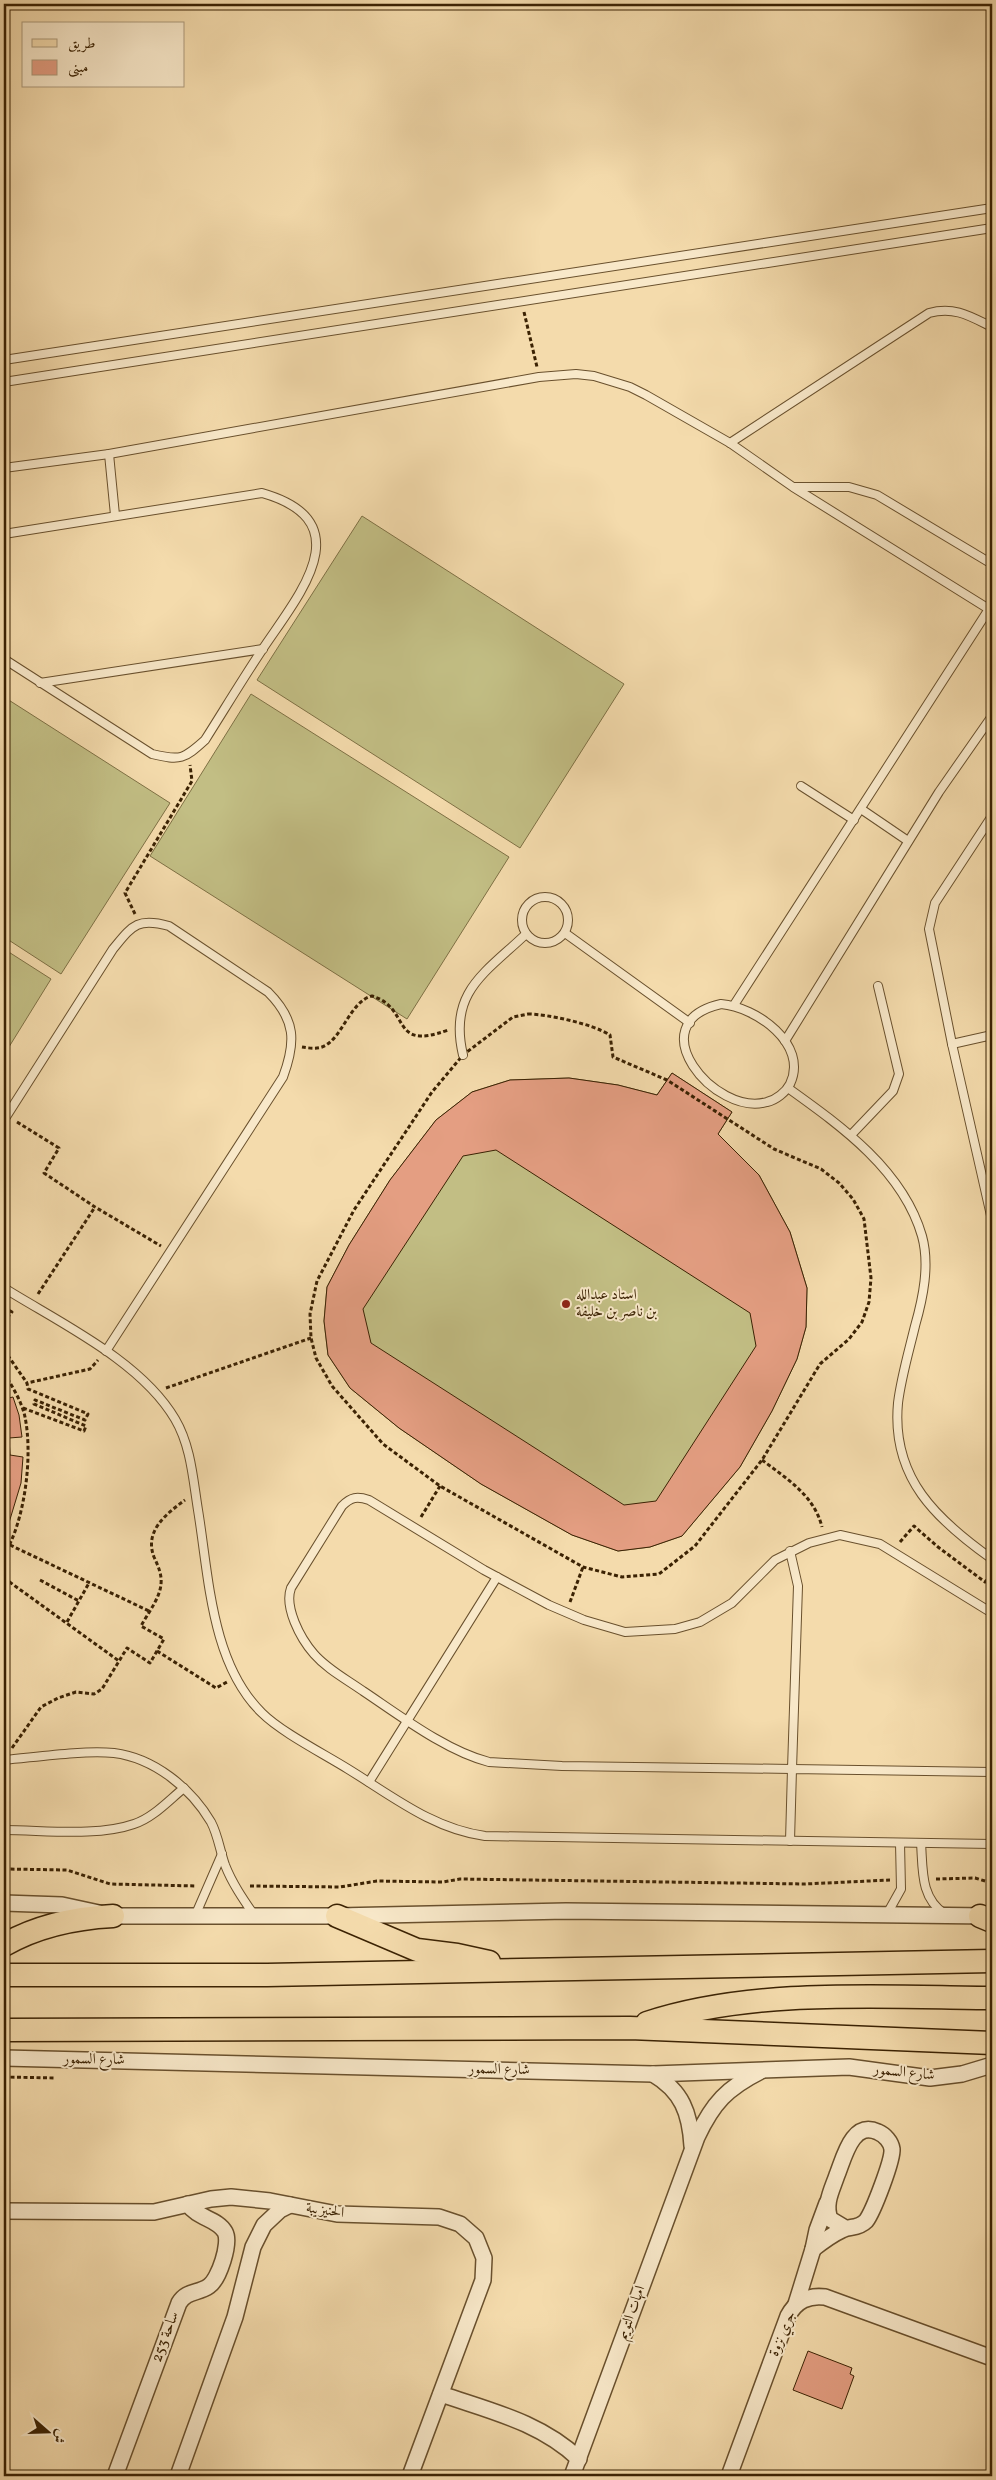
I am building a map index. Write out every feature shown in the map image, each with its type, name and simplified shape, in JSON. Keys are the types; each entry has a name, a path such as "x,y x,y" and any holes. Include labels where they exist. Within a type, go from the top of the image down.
{"main road":[{"path":"4,1945 29,1933 59,1923 112,1916"},
{"path":"337,1916 417,1950 476,1958 511,1970"},
{"path":"4,1975 151,1977 992,1961"},
{"path":"630,2028 665,2017 717,2006 776,2000 992,1998"},
{"name":"شارع السمور","path":"4,2030 630,2028 992,2043"}],"street":[{"path":"4,1903 62,1905 112,1916 337,1916 566,1910 988,1918"},
{"name":"شارع السمور","path":"4,2058 653,2074 766,2068 849,2067 930,2078 962,2074 992,2065"},
{"name":"امهات التويم","path":"572,2476 703,2124 724,2094 744,2079 766,2068"},
{"name":"امهات التويم","path":"653,2074 669,2085 682,2101 690,2124 692,2150"},
{"path":"796,2304 813,2250 817,2230 850,2141 855,2135 868,2130 874,2130 886,2137 890,2143 891,2157 867,2219 857,2227 844,2228 813,2250"},
{"name":"الحنيزيبة","path":"4,2211 154,2212 230,2197 250,2198 337,2214 450,2219 460,2224 476,2238 484,2258 483,2280 410,2476"},
{"path":"828,2202 830,2219 844,2228"},
{"name":"ساحة 253","path":"115,2476 179,2303 186,2295 212,2284 226,2251 227,2238 221,2227 197,2215 188,2204"},
{"path":"178,2476 235,2318 253,2247 264,2225 280,2210 290,2206"},
{"name":"جري نزوة","path":"729,2476 788,2316 796,2304 810,2297 825,2297 992,2358"},
{"path":"441,2394 534,2427 558,2440 579,2458"}],"lane":[{"path":"4,360 992,208"},
{"path":"4,382 992,228"},
{"path":"730,443 929,313 956,310 992,327"},
{"path":"4,468 109,454 539,377 576,374 612,380 646,395 730,443 793,487 991,610 734,1005"},
{"path":"109,454 116,515"},
{"path":"793,487 849,486 877,495 992,564"},
{"path":"4,534 262,493 283,499 299,510 312,524 316,549 310,577 205,740 188,755 173,760 152,754 4,659"},
{"path":"40,683 263,649"},
{"path":"785,1041 908,841 992,716"},
{"path":"801,786 854,820"},
{"path":"861,809 908,841"},
{"path":"992,816 935,903 930,916 930,942 992,1220"},
{"path":"544,896 554,898 565,908 569,923 565,933 551,943 542,944 533,941 526,934 522,925 524,910 534,899 544,896"},
{"path":"5,1118 113,949 130,929 139,922 152,921 169,926 268,992 280,1004 287,1016 292,1032 293,1046 283,1077 106,1351"},
{"path":"565,933 690,1023"},
{"path":"463,1055 458,1026 462,1003 473,985 526,934"},
{"path":"851,1135 893,1091 899,1074 878,986"},
{"path":"721,1004 734,1005 762,1019 785,1041 792,1052 793,1076 788,1088 773,1100 754,1104 719,1090 698,1074 686,1056 684,1044 690,1023 698,1014 709,1007 721,1004"},
{"path":"952,1044 992,1036"},
{"path":"788,1088 851,1135 896,1185 909,1205 922,1237 925,1269 922,1300 898,1403 898,1428 902,1458 912,1481 924,1500 958,1535 992,1559"},
{"path":"4,1288 106,1351 138,1374 156,1392 176,1420 189,1453 218,1630 225,1654 236,1678 264,1715 428,1819 446,1827 475,1834 992,1844"},
{"path":"992,1613 880,1544 856,1537 840,1535 825,1537 790,1552 765,1568 732,1603 700,1622 676,1630 625,1632 566,1613 497,1577 369,1500 356,1497 349,1499 342,1506 291,1588 288,1598 299,1630 314,1654 340,1676 406,1719 461,1751 489,1762 596,1767 992,1772"},
{"path":"790,1552 798,1577 790,1840"},
{"path":"369,1782 406,1719 497,1577"},
{"path":"4,1760 114,1753 135,1758 154,1766 184,1788 201,1807 211,1823 235,1886 254,1915"},
{"path":"4,1830 97,1830 135,1824 149,1817 184,1788"},
{"path":"886,1915 897,1898 902,1879 900,1842"},
{"path":"921,1843 923,1880 929,1897 941,1911 949,1916"},
{"path":"195,1916 210,1886 222,1854"}],"path":[{"path":"522,302 539,377"},
{"path":"139,922 125,893 192,781 188,755"},
{"path":"293,1046 322,1047 329,1042 360,1003 372,996 393,1010 412,1035 423,1038 430,1037 458,1026"},
{"path":"528,1014 544,1014 562,1020 598,1027 610,1035 613,1057 667,1080 774,1148 822,1169 839,1183 853,1199 864,1219 868,1237 871,1278 870,1302 862,1322 849,1339 820,1364 762,1460 694,1546 659,1574 622,1577 583,1567 440,1486 383,1444 332,1386 316,1358 311,1338 310,1314 317,1280 354,1210 432,1092 463,1055 513,1017 528,1014"},
{"path":"5,1118 59,1148 44,1173 95,1207 170,1252"},
{"path":"31,1305 95,1207"},
{"path":"4,1307 12,1312 4,1321"},
{"path":"156,1392 311,1338"},
{"path":"4,1350 28,1389 88,1414 85,1420 35,1400 34,1404 86,1426 84,1431 23,1408"},
{"path":"26,1383 90,1369 106,1351"},
{"path":"4,1373 23,1408 28,1457 26,1481 10,1545 4,1555"},
{"path":"762,1460 810,1499 819,1513 825,1537"},
{"path":"414,1528 440,1486"},
{"path":"10,1751 41,1707 58,1698 76,1692 94,1694 102,1689 127,1648 150,1663 164,1639 141,1626 160,1593 160,1571 153,1555 153,1534 157,1524 169,1512 195,1492"},
{"path":"893,1551 914,1526 938,1548 985,1582 992,1571"},
{"path":"10,1545 149,1611"},
{"path":"566,1613 583,1567"},
{"path":"4,1578 119,1661"},
{"path":"40,1580 79,1601"},
{"path":"67,1622 89,1583"},
{"path":"157,1651 216,1688 236,1678"},
{"path":"4,1869 67,1870 110,1884 210,1886"},
{"path":"923,1880 975,1878 992,1883"},
{"path":"235,1886 340,1887 377,1881 443,1882 460,1879 805,1884 902,1879"}],"shaded area":[{"path":"362,516 624,684 520,848 257,680"},
{"path":"251,694 509,857 407,1019 150,856"},
{"path":"4,697 170,803 61,974 4,937"},
{"path":"4,949 51,979 4,1055"},
{"name":"استاد عبدالله بن ناصر بن خليفة","path":"672,1073 732,1112 718,1134 759,1175 790,1232 807,1288 806,1327 797,1359 772,1411 740,1467 682,1536 650,1547 618,1551 572,1535 481,1484 399,1428 350,1388 328,1355 324,1321 327,1287 349,1245 390,1180 436,1120 472,1092 510,1080 569,1078 618,1085 657,1095"}],"building":[{"path":"672,1073 732,1112 718,1134 759,1175 790,1232 807,1288 806,1327 797,1359 772,1411 740,1467 682,1536 650,1547 618,1551 572,1535 481,1484 399,1428 350,1388 328,1355 324,1321 327,1287 349,1245 390,1180 436,1120 472,1092 510,1080 569,1078 618,1085 657,1095","holes":["496,1150 750,1313 756,1346 656,1501 624,1505 371,1343 363,1309 463,1156"]},
{"path":"13,1397 19,1415 22,1437 9,1438 10,1455 23,1457 21,1483 5,1536 4,1399"},
{"path":"808,2351 852,2368 850,2374 854,2376 842,2409 793,2390"}],"place":[{"name":"استاد عبدالله بن ناصر بن خليفة","path":"566,1304"}]}
